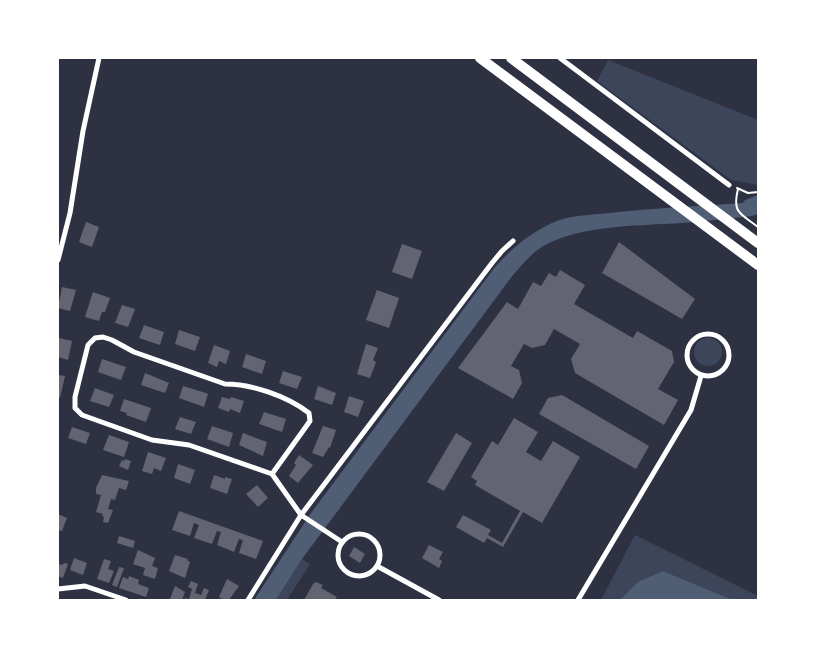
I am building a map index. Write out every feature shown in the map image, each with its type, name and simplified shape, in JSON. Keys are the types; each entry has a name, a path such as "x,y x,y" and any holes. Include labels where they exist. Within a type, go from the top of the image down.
{"highway":[{"path":"480,58 758,265"},
{"path":"511,58 758,243"}],"street":[{"path":"58,260 70,212 83,131 99,58"},
{"path":"560,58 729,185"},
{"path":"248,600 300,515 492,263 513,241"},
{"path":"710,334 716,336 727,345 729,352 726,366 716,376 701,376 695,372 687,361 688,348 697,337 710,334"},
{"path":"272,474 310,421 309,412 297,404 250,386 225,384 134,352 103,338 95,338 88,345 75,397 75,408 82,415 152,440 189,445 272,474 300,515 342,542"},
{"path":"578,600 691,410 701,376"},
{"path":"354,534 361,534 374,540 380,552 377,566 367,574 353,575 347,572 342,567 338,554 342,542 354,534"},
{"path":"377,566 439,600"},
{"path":"58,589 85,586 126,600"}],"path":[{"path":"729,185 748,193 758,192"},
{"path":"738,188 734,203 738,212 758,227"}],"shaded area":[{"path":"608,60 758,120 758,185 731,180 597,81"},
{"path":"758,195 758,214 752,216 589,231 560,238 537,250 513,275 302,559 276,600 254,600 311,513 495,267 521,242 552,223 573,217 743,203 745,200"},
{"path":"708,338 718,342 722,352 718,362 708,366 698,362 694,352 698,342"},
{"path":"635,535 758,596 758,600 733,600 663,571 620,600 601,600"},
{"path":"302,559 310,564 287,600 276,600"},
{"path":"663,571 733,600 620,600 638,582"}],"building":[{"path":"86,222 99,227 92,247 79,242"},
{"path":"619,242 695,299 682,319 602,273"},
{"path":"402,244 422,251 412,279 392,272"},
{"path":"560,270 585,285 574,304 633,338 637,331 672,351 674,362 658,389 678,400 664,425 575,373 571,359 580,344 554,329 545,345 532,348 524,344 511,366 519,370 522,383 513,399 458,368 507,302 518,309 533,282 541,286 549,273 556,277"},
{"path":"62,287 76,290 70,311 58,308"},
{"path":"377,290 399,298 389,328 366,320"},
{"path":"93,292 110,298 105,312 102,312 99,321 85,317"},
{"path":"122,305 135,309 128,327 115,323"},
{"path":"144,325 164,332 160,345 139,338"},
{"path":"179,330 200,337 195,351 175,344"},
{"path":"59,338 72,341 68,360 58,357"},
{"path":"366,344 378,348 373,360 376,362 370,378 357,374"},
{"path":"214,345 230,351 226,364 219,361 217,367 208,363"},
{"path":"246,354 266,361 262,374 242,367"},
{"path":"102,359 126,367 121,380 98,372"},
{"path":"283,371 302,377 297,389 279,383"},
{"path":"145,373 169,383 165,393 141,385"},
{"path":"58,375 65,376 60,398 58,397"},
{"path":"183,386 208,394 204,407 179,398"},
{"path":"318,386 336,393 332,405 314,399"},
{"path":"95,388 114,395 109,407 90,401"},
{"path":"562,395 649,446 636,469 539,414 548,398"},
{"path":"349,396 364,401 358,417 344,412"},
{"path":"222,397 230,399 231,397 244,401 240,413 230,409 229,412 218,408"},
{"path":"124,399 151,408 146,422 120,411"},
{"path":"264,412 286,419 282,432 259,424"},
{"path":"180,417 196,422 191,434 175,429"},
{"path":"514,418 538,432 526,452 541,461 553,441 580,457 542,523 523,512 503,547 487,538 484,543 456,527 463,515 491,530 488,535 502,543 520,511 475,485 477,481 471,477 492,441 498,445"},
{"path":"212,426 233,433 229,447 207,439"},
{"path":"323,426 336,430 330,448 323,457 312,453"},
{"path":"72,427 90,433 86,444 68,438"},
{"path":"243,433 267,442 263,456 239,445"},
{"path":"456,433 472,443 444,491 427,482"},
{"path":"109,435 129,442 124,457 103,450"},
{"path":"148,452 166,458 161,471 154,468 152,474 142,471"},
{"path":"299,455 313,465 298,483 289,476 296,465 294,463"},
{"path":"125,459 131,461 128,470 119,466 122,460 124,461"},
{"path":"178,464 195,470 190,484 174,478"},
{"path":"102,475 129,481 126,490 119,488 115,500 111,499 108,509 113,510 108,523 103,522 103,514 96,512 101,495 96,494 96,488"},
{"path":"214,475 225,479 225,477 232,479 227,494 210,488"},
{"path":"257,485 268,498 258,507 246,494"},
{"path":"179,511 263,541 256,559 239,553 243,540 239,539 234,552 217,545 221,532 217,531 212,544 194,538 199,525 194,523 190,536 172,530"},
{"path":"58,514 67,518 62,531 58,530"},
{"path":"119,536 135,541 133,548 117,543"},
{"path":"429,545 443,552 439,559 442,561 439,568 422,558"},
{"path":"354,547 365,554 360,563 349,556"},
{"path":"138,550 155,558 152,566 158,568 155,579 143,575 145,568 133,564"},
{"path":"175,555 188,559 190,562 185,578 169,571"},
{"path":"74,558 87,563 83,575 70,570"},
{"path":"104,559 111,561 108,569 114,571 109,583 97,579"},
{"path":"58,563 61,565 68,564 63,578 58,576"},
{"path":"119,567 124,568 117,587 112,585"},
{"path":"129,576 139,580 138,584 149,588 146,597 119,588 123,577 128,579"},
{"path":"227,579 239,586 229,600 224,600 219,597"},
{"path":"191,581 198,584 195,593 201,595 204,588 209,590 205,600 184,600 185,598 189,599 192,589 188,587"},
{"path":"316,582 323,585 321,588 337,597 334,600 304,600"},
{"path":"175,586 185,592 182,600 170,599"}]}
